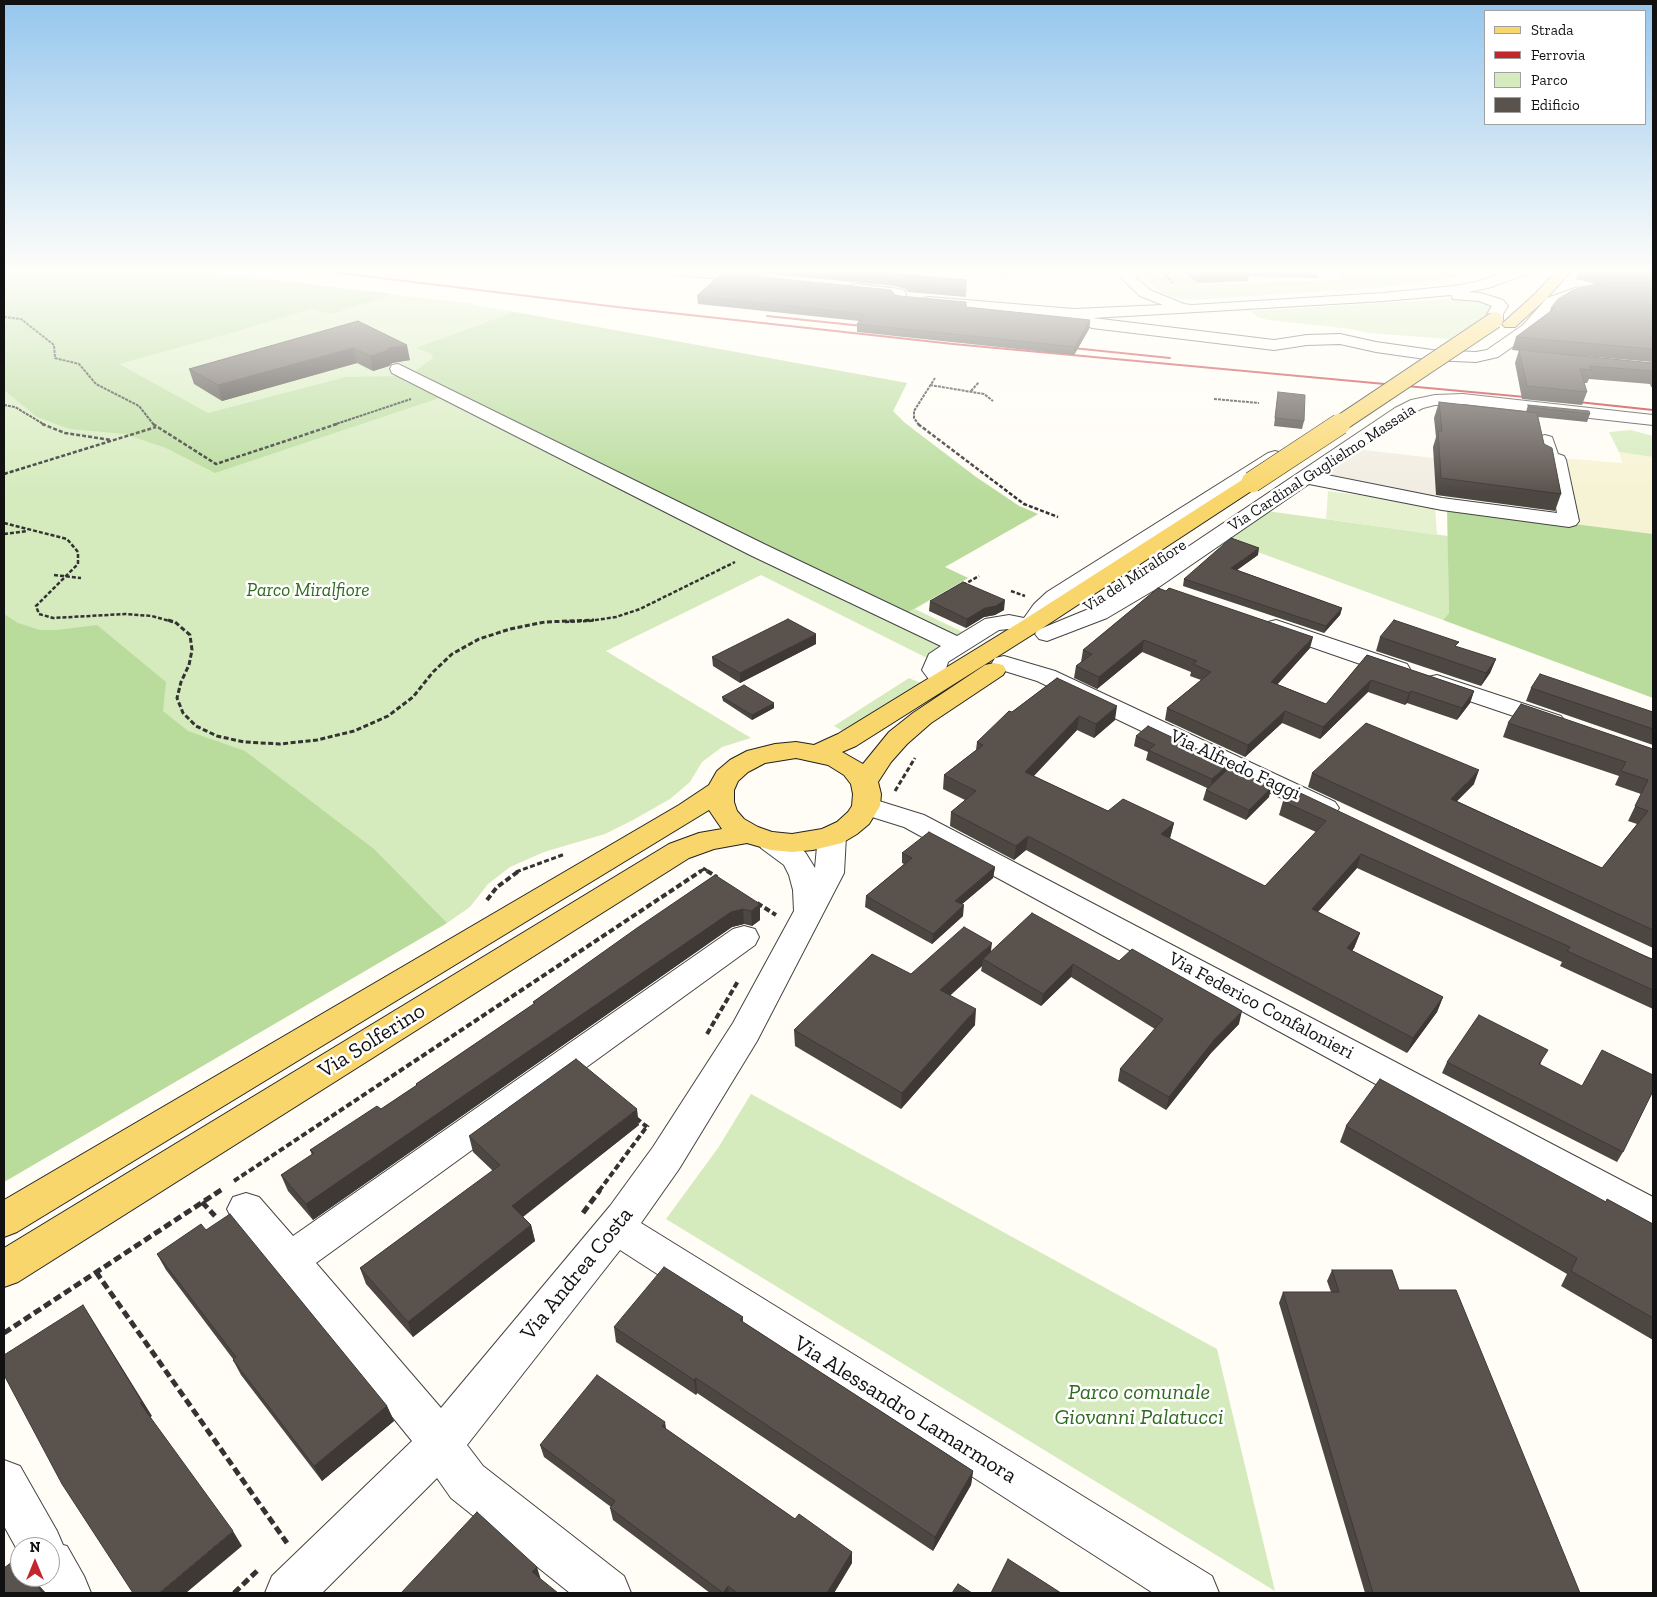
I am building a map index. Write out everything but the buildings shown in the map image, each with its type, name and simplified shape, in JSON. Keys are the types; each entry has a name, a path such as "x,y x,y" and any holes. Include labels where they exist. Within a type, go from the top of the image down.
{"main road":[{"name":"Via del Miralfiore","path":"874,794 881,757 898,738 922,718 1004,663 1039,630 1260,479 1411,384 1470,345"},
{"name":"Via del Miralfiore","path":"817,752 847,740 939,670 1039,630"},
{"path":"796,750 817,752 837,759 853,769 874,794 853,822 832,836 813,841 792,843 759,837 734,825 724,814 720,802 720,790 727,777 740,766 756,757 775,752 796,750"},
{"name":"Via Solferino","path":"4,1220 689,811 720,790"},
{"name":"Via Solferino","path":"11,1266 679,851 709,840 759,837"}],"street":[{"path":"1365,345 1432,355 1476,357 1492,354 1518,357"},
{"path":"1492,354 1505,345"},
{"path":"398,369 758,550 959,646"},
{"name":"Via Cardinal Guglielmo Massaia","path":"1039,630 1099,613 1148,584 1401,412 1416,404 1435,400 1463,399 1653,420"},
{"name":"Via del Miralfiore","path":"939,670 959,646 993,624 1009,622 1039,630 1042,609 1055,597 1155,534 1260,479 1281,453 1352,407 1401,412"},
{"path":"1155,534 1135,526 1242,460 1260,479 1302,473 1442,504 1569,521 1557,460 1549,457 1544,441"},
{"path":"1281,453 1305,460 1311,465 1309,475"},
{"path":"1148,584 1176,594"},
{"path":"1251,619 1569,727"},
{"name":"Via Alfredo Faggi","path":"1004,663 1046,676 1349,820"},
{"name":"Via Federico Confalonieri","path":"874,794 914,821 1653,1216"},
{"name":"Via Andrea Costa","path":"275,1581 439,1445 598,1222 666,1158 728,1061 785,924 829,873 832,836"},
{"path":"290,1260 785,924 808,890 804,876 795,859 759,837"},
{"path":"246,1209 422,1419 467,1482 607,1593"},
{"name":"Via Alessandro Lamarmora","path":"598,1222 1195,1593"},
{"path":"4,1482 35,1537"},
{"path":"60,1580 68,1593"}],"path":[{"path":"53,345 55,358 79,364 96,384 139,406 156,427 216,464 438,390"},
{"path":"935,378 914,411 914,418 919,425 1024,504 1058,517"},
{"path":"971,391 978,382"},
{"path":"930,385 984,394 993,401"},
{"path":"1214,399 1259,403"},
{"path":"4,405 15,407 40,423 65,432 112,441"},
{"path":"4,474 156,427"},
{"path":"4,523 67,539 78,552 78,564 36,606 38,614 53,618 125,614 152,616 175,622 190,635 192,650 188,665 180,682 177,698 183,713 196,726 217,736 244,742 280,744 317,740 354,731 388,716 413,697 433,672 452,654 478,640 510,629 545,622 616,617 640,609 758,550"},
{"path":"4,534 30,530"},
{"path":"54,575 81,578"},
{"path":"962,586 979,576"},
{"path":"874,794 918,754"},
{"path":"4,1333 704,868 720,879"},
{"path":"752,900 785,924"},
{"path":"706,1035 741,975"},
{"path":"633,1115 647,1127"},
{"path":"598,1222 652,1119"},
{"path":"96,1272 288,1543"},
{"path":"281,1550 295,1537"},
{"path":"234,1593 275,1581"}],"shaded area":[{"path":"1356,449 1434,458 1436,498 1320,474"},
{"path":"1619,452 1653,457 1653,534 1575,525 1561,458 1622,463"}],"green space":[{"name":"Parco Miralfiore","path":"4,345 695,345 907,383 893,411 905,423 976,477 1019,506 1038,514 944,567 968,578 915,609 967,634 927,658 761,575 606,651 751,738 722,747 702,762 690,782 670,799 633,820 605,834 544,852 510,867 488,884 470,907 447,923 4,1182"},
{"path":"4,345 190,345 119,364 208,413 346,377 399,376 442,397 215,473 166,448 125,434 70,429 37,417 4,390"},
{"path":"425,345 694,345 907,383 893,411 905,423 976,477 1019,506 1038,514 945,567 968,578 901,616 415,371 433,358 432,354 416,348"},
{"path":"1631,430 1653,436 1653,457 1619,452 1609,432"},
{"path":"1328,491 1435,505 1437,535 1326,519"},
{"path":"1447,508 1653,534 1653,698 1443,620 1449,613"},
{"path":"1267,511 1448,536 1449,613 1443,620 1225,540"},
{"path":"4,614 18,623 40,630 97,625 166,682 163,711 188,731 245,751 374,849 447,923 4,1182"},
{"path":"909,678 923,684 848,734 834,726"},
{"name":"Parco comunale Giovanni Palatucci","path":"751,1094 1217,1349 1275,1591 666,1219 718,1148"}],"railway":[{"path":"959,345 1536,398"},
{"path":"1063,347 1170,358"},
{"path":"1569,401 1653,410"}]}
